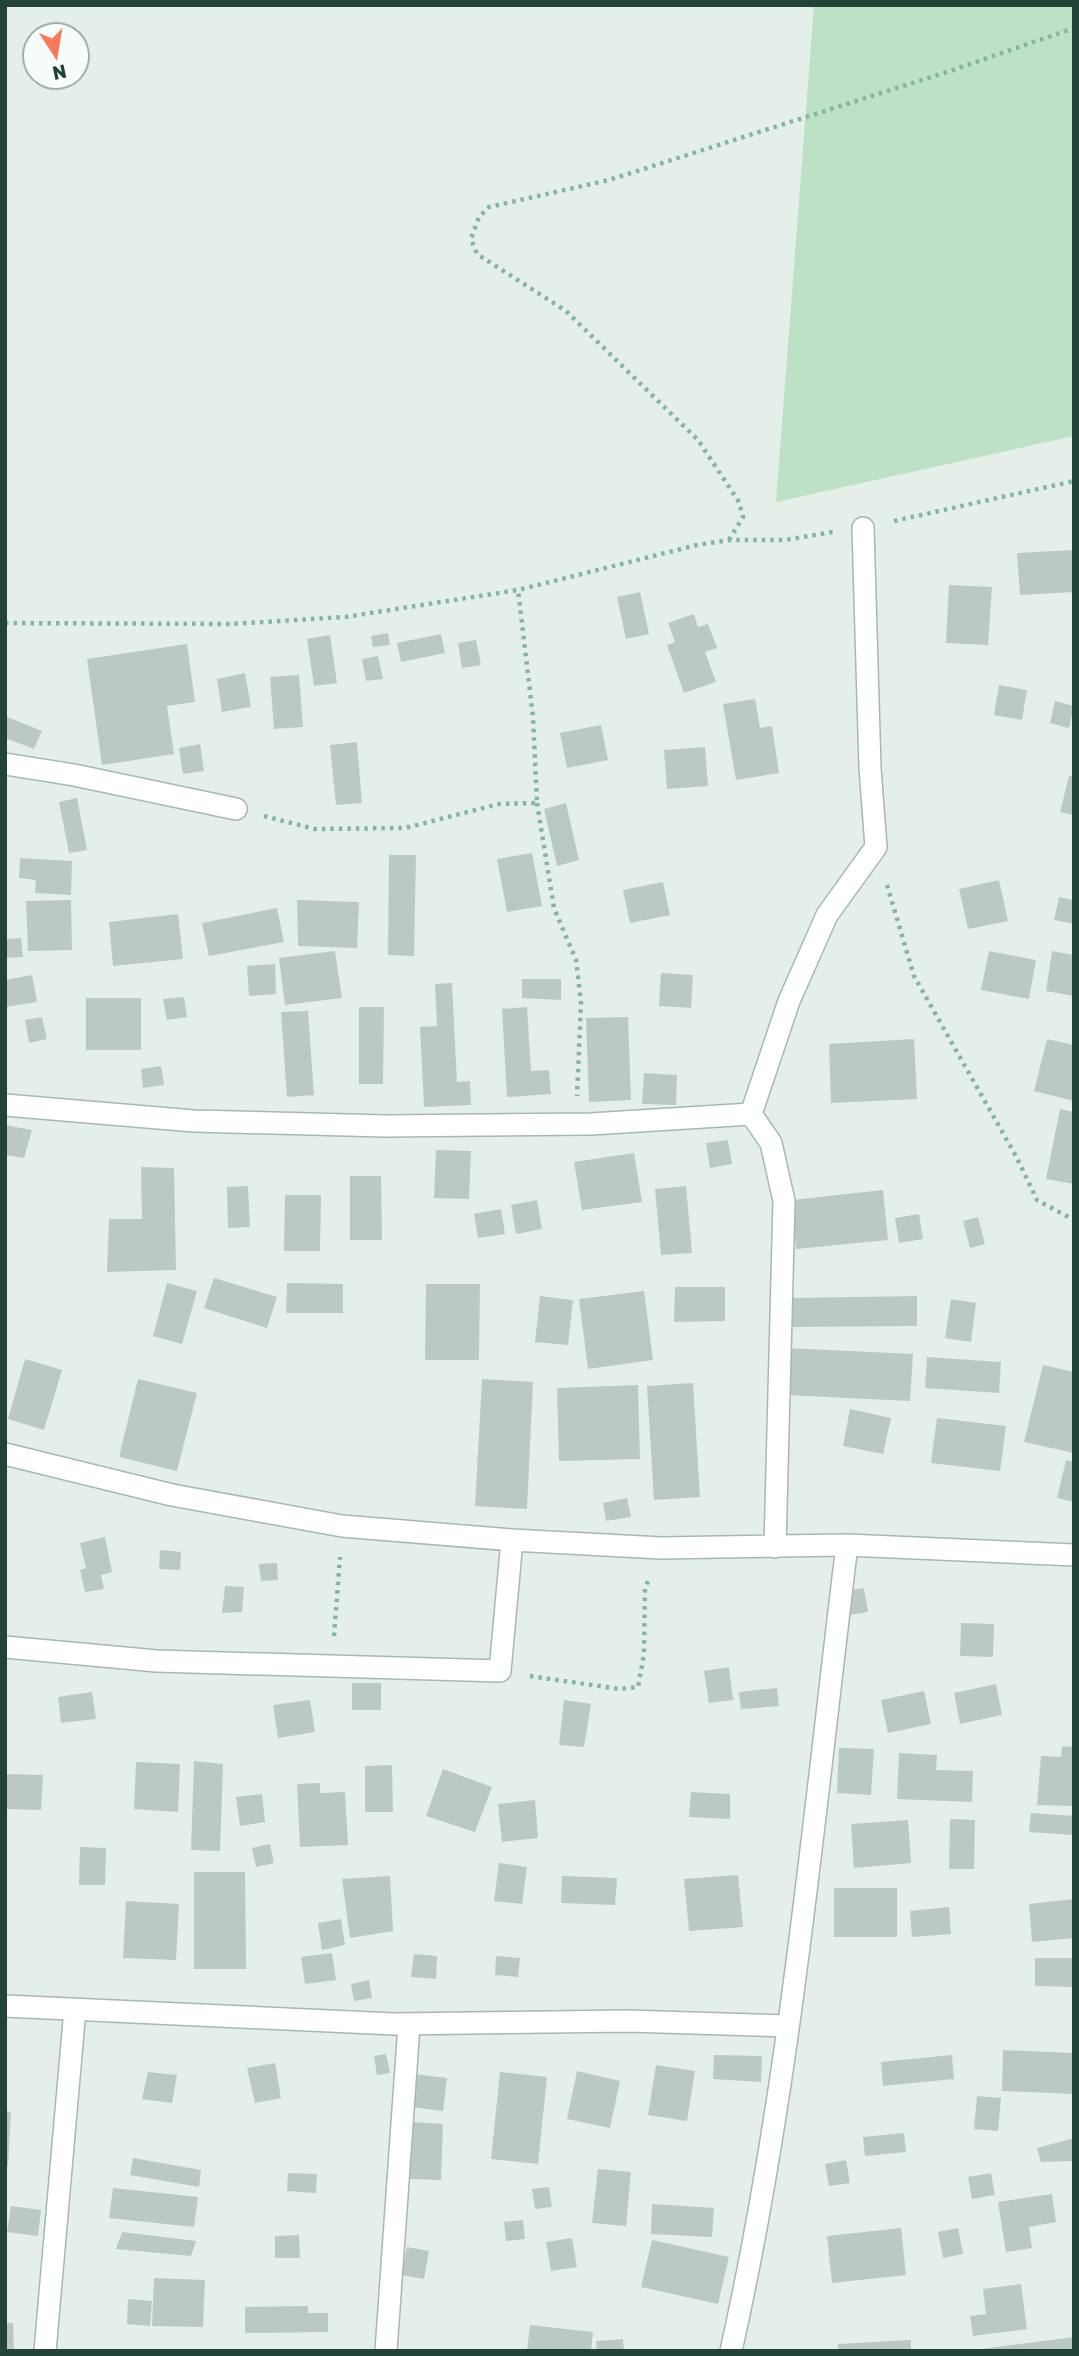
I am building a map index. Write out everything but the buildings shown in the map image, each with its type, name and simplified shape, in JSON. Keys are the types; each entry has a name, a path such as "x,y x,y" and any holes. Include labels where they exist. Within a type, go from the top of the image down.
{"street":[{"path":"751,1114 789,1001 827,915 876,847 870,768 863,528"},
{"path":"5,764 74,775 236,808"},
{"path":"5,1105 194,1121 386,1126 573,1124 751,1114"},
{"path":"751,1114 771,1143 784,1201 775,1547"},
{"path":"5,1454 172,1495 342,1525 661,1548 848,1545 1074,1555"},
{"path":"5,1647 158,1661 331,1665 424,1671 500,1671 512,1539"},
{"path":"731,2351 751,2262 788,2026 848,1545"},
{"path":"5,2006 409,2025 628,2021 788,2026"},
{"path":"45,2351 75,2009"},
{"path":"386,2351 409,2025"}],"path":[{"path":"729,540 743,517 739,502 698,440 566,311 477,254 471,239 479,217 489,207 608,180 1074,29"},
{"path":"5,624 230,624 345,617 518,590 697,545 729,540 785,540 863,528 1074,481"},
{"path":"518,590 533,717 537,803 554,908 576,960 581,1003 578,1087 573,1124"},
{"path":"236,808 315,829 405,828 499,804 537,803"},
{"path":"876,847 914,976 1017,1158 1037,1200 1074,1220"},
{"path":"331,1665 342,1525"},
{"path":"500,1671 620,1689 638,1687 644,1654 645,1588 661,1548"}],"green space":[{"path":"814,5 1074,5 1074,436 776,502"}]}
